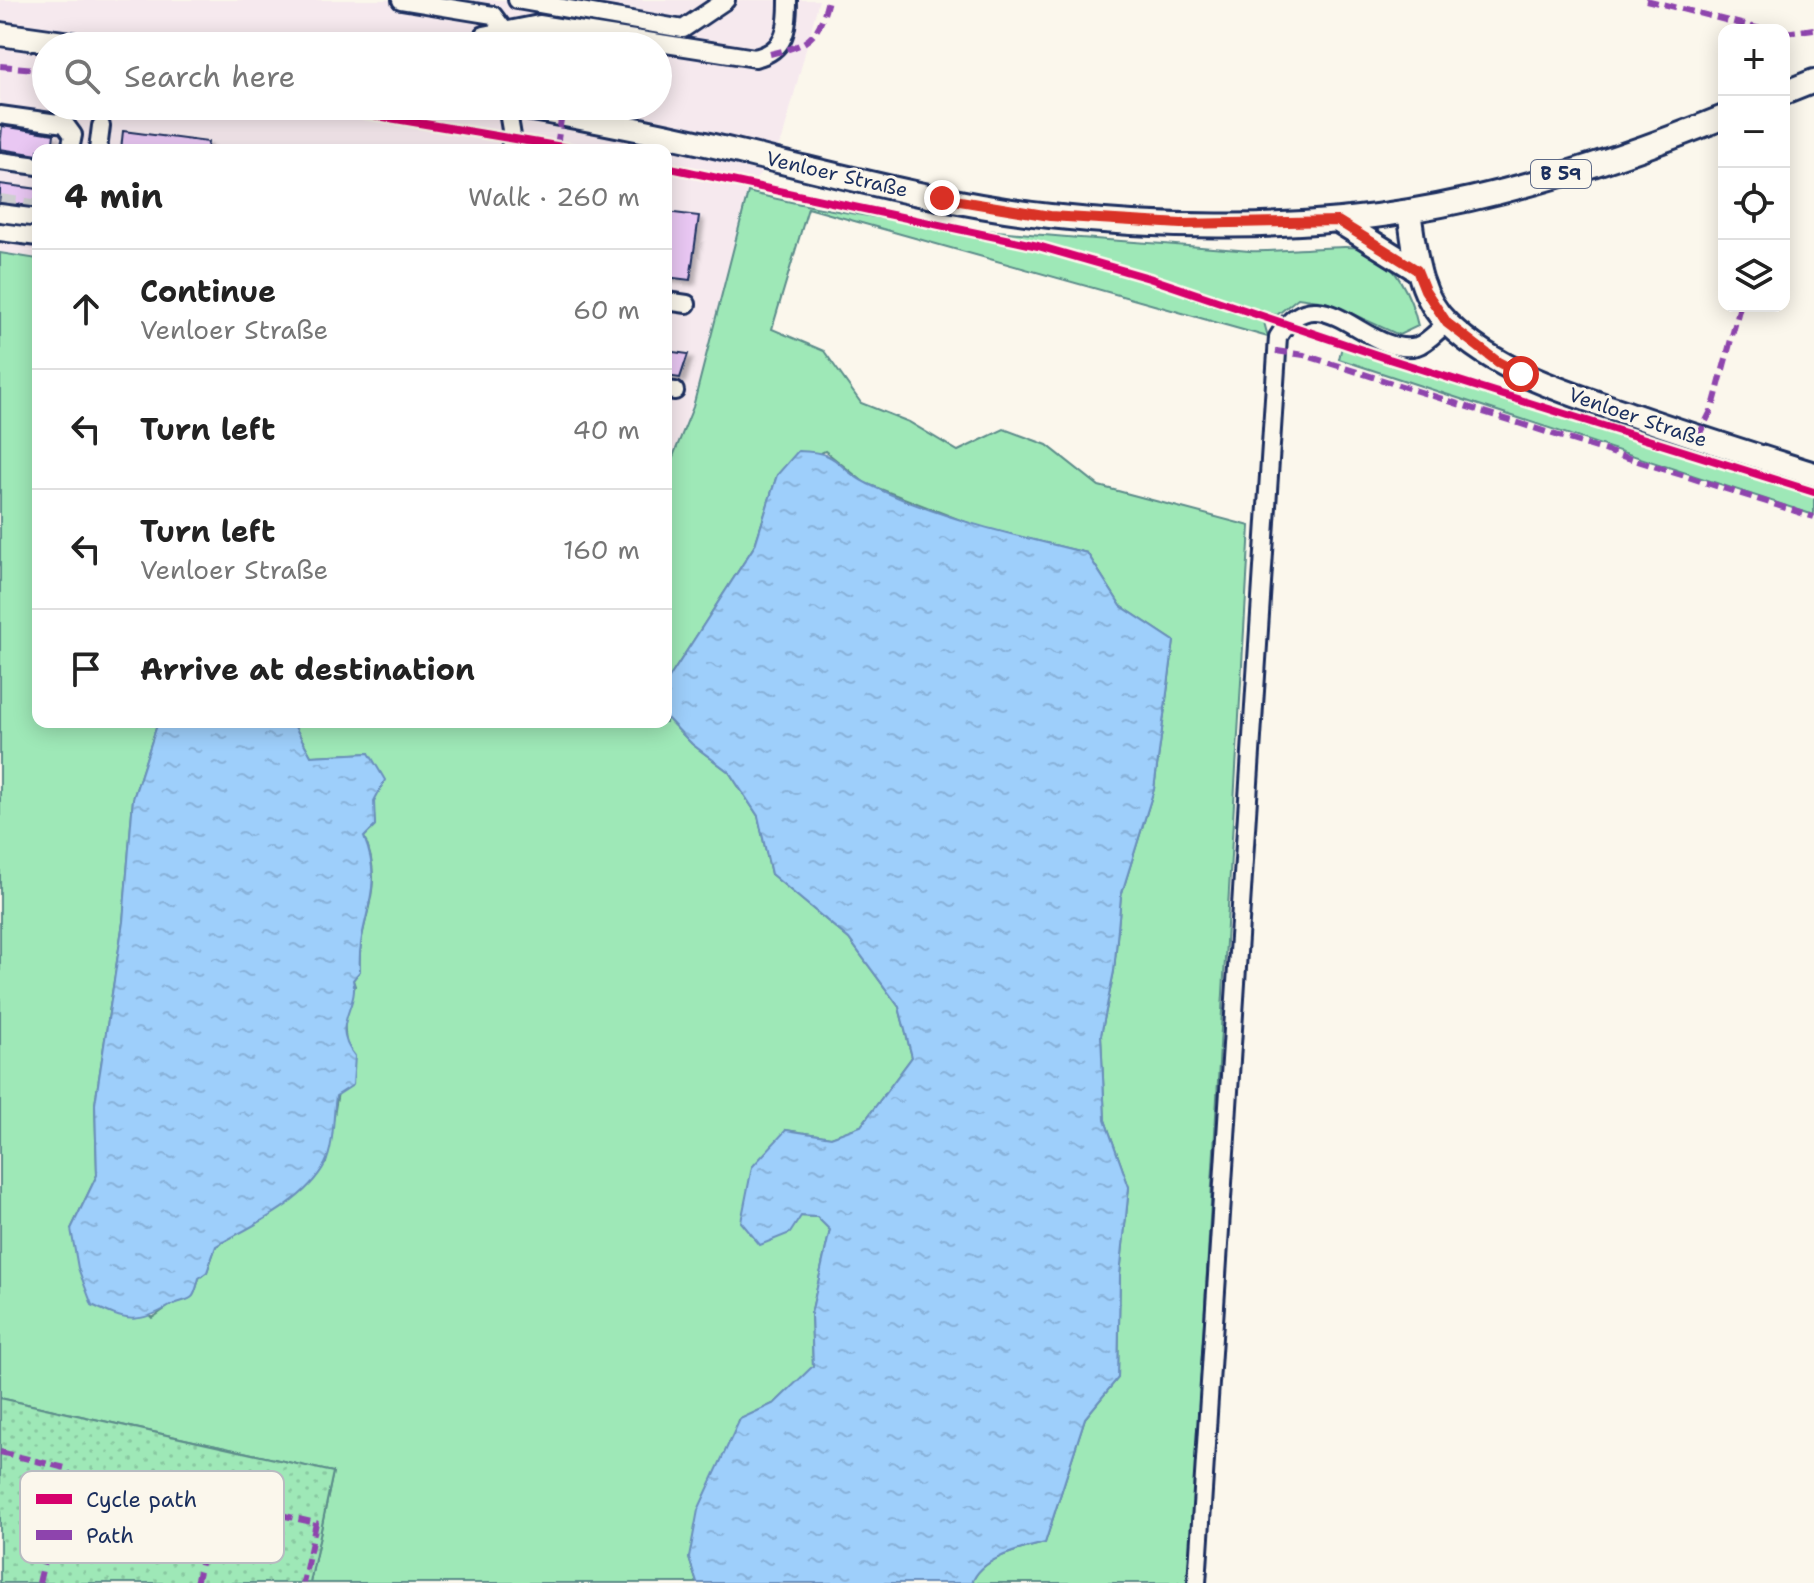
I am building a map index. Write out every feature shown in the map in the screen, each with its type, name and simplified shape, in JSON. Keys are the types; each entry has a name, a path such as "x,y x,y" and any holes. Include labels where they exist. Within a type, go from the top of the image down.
{"main road":[{"path":"0,34 32,39"},
{"path":"1790,91 1814,81"},
{"name":"B 59","path":"1409,211 1502,192 1646,149 1718,119"},
{"name":"Venloer Straße","path":"591,120 942,198 1050,216 1181,224 1338,221 1409,211 1417,270 1425,290 1447,323 1498,362 1569,394 1814,474"},
{"path":"1338,221 1417,270"}],"street":[{"path":"401,0 493,15 507,32"},
{"path":"517,0 683,29 726,0"},
{"path":"672,47 739,58 770,54 784,39 788,0"},
{"path":"466,11 479,32"},
{"path":"518,32 539,24 583,32"},
{"path":"572,32 577,31"},
{"path":"0,115 32,119"},
{"path":"36,120 65,124 73,135 71,144"},
{"path":"511,144 516,120"},
{"path":"99,144 101,126"},
{"path":"0,161 32,165"},
{"path":"0,213 32,217"},
{"path":"0,232 32,236"},
{"path":"672,302 687,304"},
{"path":"1197,1583 1278,337 1287,323 1301,312 1320,310 1400,348 1420,345 1447,323"}],"shaded area":[{"path":"0,0 819,0 782,140 748,192 693,407 672,459 672,144 32,144 32,257 0,252"}],"green space":[{"path":"748,192 870,216 997,231 1249,251 1356,247 1376,254 1385,262 1400,281 1411,304 1418,326 1399,335 1326,302 1298,298 1277,315 1261,311 1268,337 808,208 772,329 824,351 861,403 909,422 958,451 1004,429 1047,445 1099,486 1250,526 1189,1583 972,1583 993,1560 1045,1543 1085,1418 1118,1378 1120,1275 1129,1187 1105,1120 1101,1035 1114,971 1121,896 1154,789 1174,641 1121,606 1087,553 976,526 865,483 825,451 777,475 755,545 672,674 672,459 693,407"},
{"path":"0,253 32,258 32,728 156,728 133,799 123,922 95,1104 97,1175 71,1229 152,1318 172,1304 192,1296 199,1278 207,1272 216,1246 274,1213 326,1163 346,1045 344,1018 355,986 353,980 360,971 362,936 372,890 371,856 364,837 375,826 369,753 311,756 296,728 672,728 672,723 692,744 729,772 758,816 771,874 849,939 899,1007 912,1057 861,1126 831,1137 786,1130 800,1216 817,1217 830,1230 811,1314 813,1367 775,1403 739,1420 689,1558 697,1583 310,1583 333,1472 0,1398"},
{"path":"1342,346 1814,494 1814,515 1339,359"},
{"path":"0,1398 333,1472 310,1583 0,1583"}],"water":[{"path":"798,451 824,454 857,478 921,507 1087,553 1121,606 1174,641 1154,789 1121,896 1114,971 1101,1035 1105,1120 1129,1187 1120,1275 1118,1378 1085,1418 1045,1543 993,1560 972,1583 697,1583 689,1558 698,1510 740,1419 775,1403 813,1366 811,1314 830,1230 817,1217 801,1216 790,1233 760,1245 741,1222 752,1167 786,1130 831,1137 861,1126 912,1057 899,1007 849,939 771,874 758,816 729,772 692,744 672,723 672,674 755,545 777,475"},
{"path":"156,728 296,728 311,756 369,753 385,780 374,801 375,826 364,837 373,874 372,890 362,936 360,971 353,980 353,999 345,1025 348,1045 355,1056 353,1085 336,1096 332,1140 325,1164 316,1178 291,1202 216,1246 207,1272 199,1278 190,1299 149,1316 131,1319 92,1305 78,1268 71,1229 97,1175 95,1104 123,922 133,799"}],"building":[{"path":"2,126 54,134 53,144 32,144 32,154 0,149"},
{"path":"123,131 208,142 208,144 122,144"},
{"path":"0,184 32,188 32,206 0,202"},
{"path":"672,213 699,216 690,280 672,278"},
{"path":"672,352 688,354 680,378 672,377"}],"tunnel":[{"path":"0,202 32,207"}],"marked path":[{"path":"770,54 810,39 820,24 828,0"},
{"path":"1646,0 1741,24"},
{"path":"1790,32 1814,29"},
{"path":"0,66 32,69"},
{"path":"557,144 561,120"},
{"path":"1698,437 1713,407 1738,312"},
{"path":"1276,351 1304,355 1814,517"},
{"path":"0,1452 67,1471"},
{"path":"284,1516 316,1523 303,1583"},
{"path":"39,1583 44,1563"},
{"path":"196,1583 201,1563"}],"cycle path":[{"path":"401,120 544,144"},
{"path":"672,168 1038,246 1149,278 1389,359 1814,492"}],"route":[{"path":"942,198 1050,216 1181,224 1338,221 1417,270 1425,290 1447,323 1498,362 1521,374"}]}
